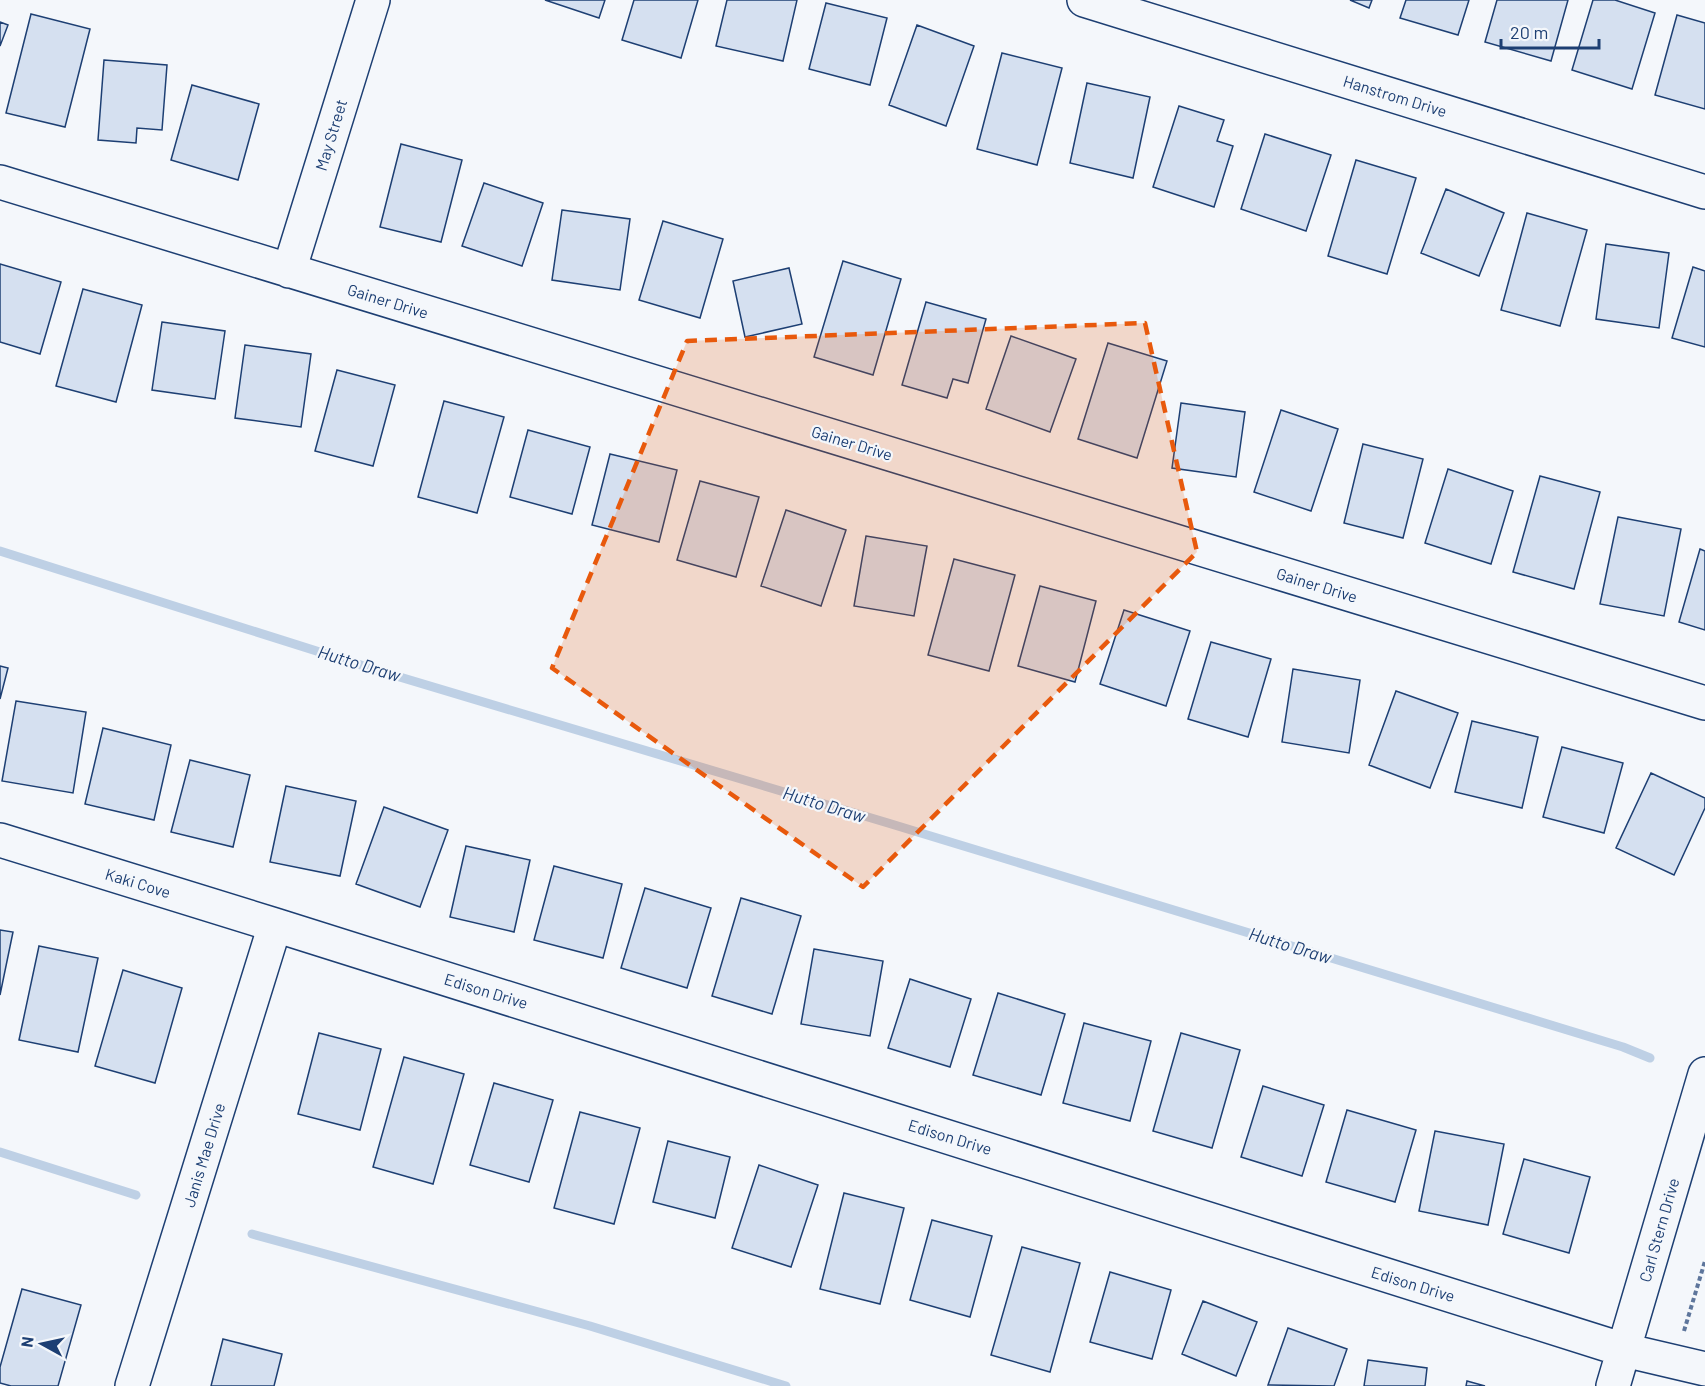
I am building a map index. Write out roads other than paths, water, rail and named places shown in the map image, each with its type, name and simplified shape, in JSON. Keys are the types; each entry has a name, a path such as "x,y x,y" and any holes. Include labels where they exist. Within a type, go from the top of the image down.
{"street":[{"name":"May Street","path":"289,271 373,0"},
{"name":"Hanstrom Drive","path":"1084,0 1705,192"},
{"name":"Gainer Drive","path":"0,182 1705,703"},
{"name":"Kaki Cove","path":"0,840 275,925"},
{"name":"Edison Drive","path":"275,925 1624,1350 1705,1369"},
{"name":"Janis Mae Drive","path":"132,1386 275,925"},
{"name":"Carl Stern Drive","path":"1613,1386 1705,1074"}],"waterway":[{"name":"Hutto Draw","path":"0,551 383,672 888,823 1623,1047 1650,1058"},
{"path":"0,1152 136,1195"},
{"path":"252,1234 590,1326 786,1386"}]}
